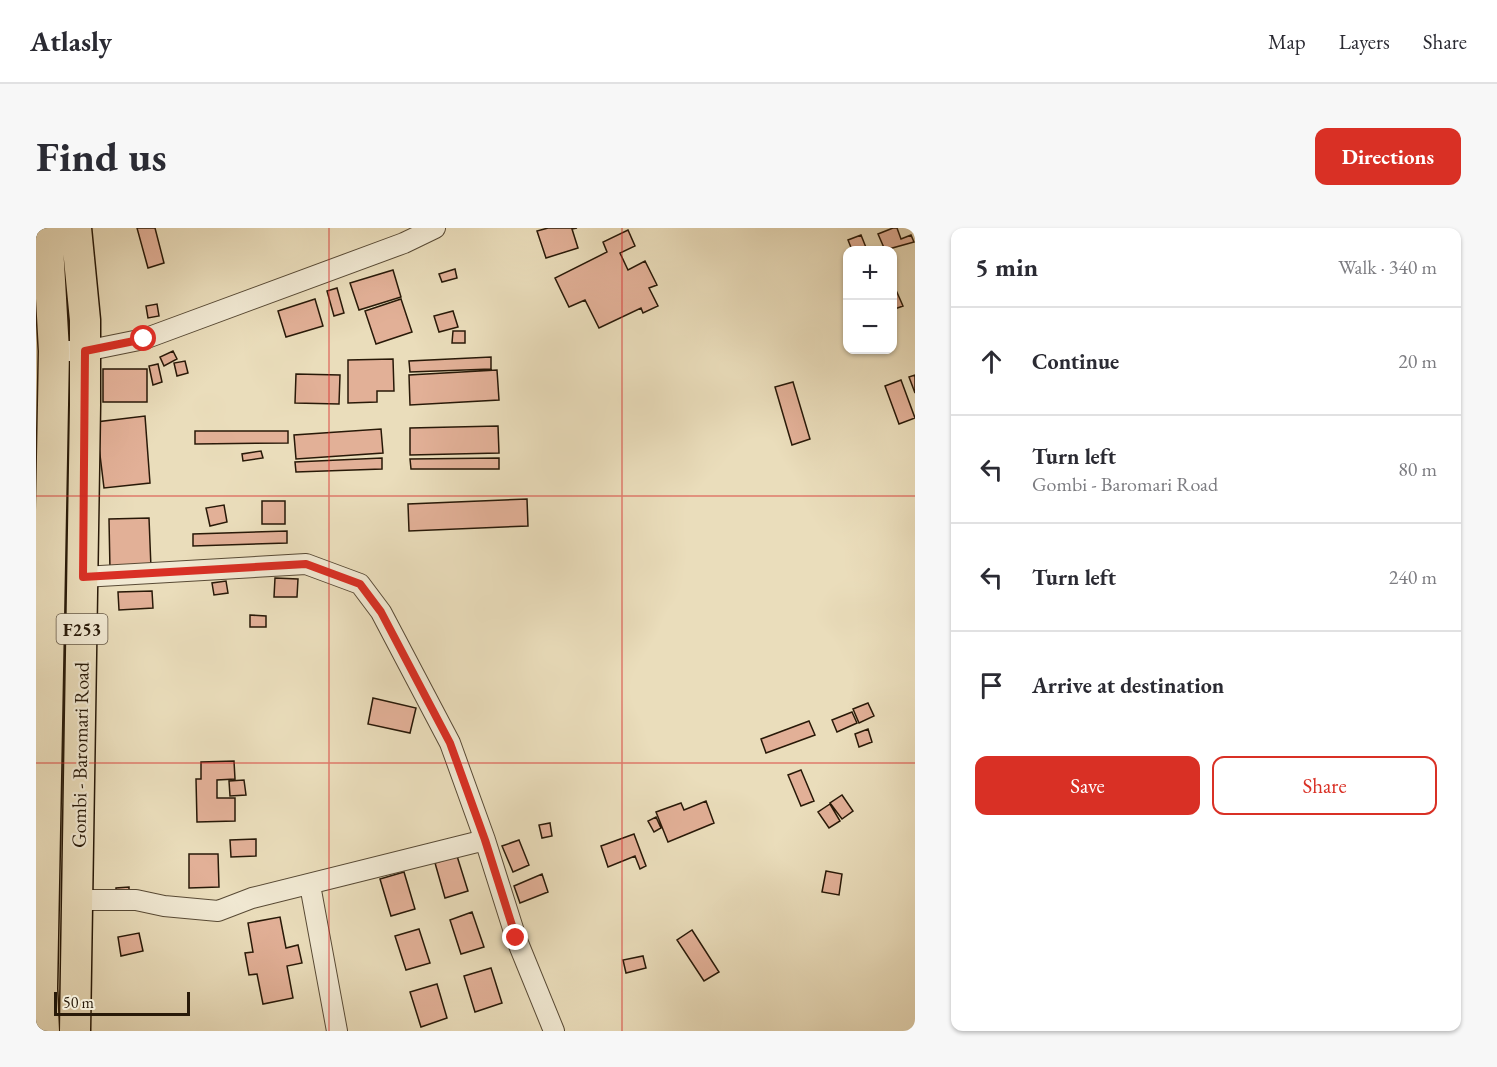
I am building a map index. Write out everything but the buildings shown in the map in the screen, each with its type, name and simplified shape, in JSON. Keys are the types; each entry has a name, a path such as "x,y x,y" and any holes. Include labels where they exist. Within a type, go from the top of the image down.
{"main road":[{"name":"Gombi - Baromari Road","path":"44,1031 42,977 44,447 54,351 47,228"},
{"name":"Gombi - Baromari Road","path":"75,1031 85,440 85,320 76,228"}],"street":[{"path":"54,351 85,351 144,339 404,243 435,228"},
{"path":"44,447 85,440"},
{"path":"83,577 306,564 360,584 381,612 450,743 485,840 516,938 554,1031"},
{"path":"79,900 136,900 164,906 218,911 252,898 309,885 397,860 485,840"},
{"path":"309,885 336,1031"}],"route":[{"path":"144,339 85,351 83,577 306,564 360,584 381,612 450,743 485,840 516,938"}]}
